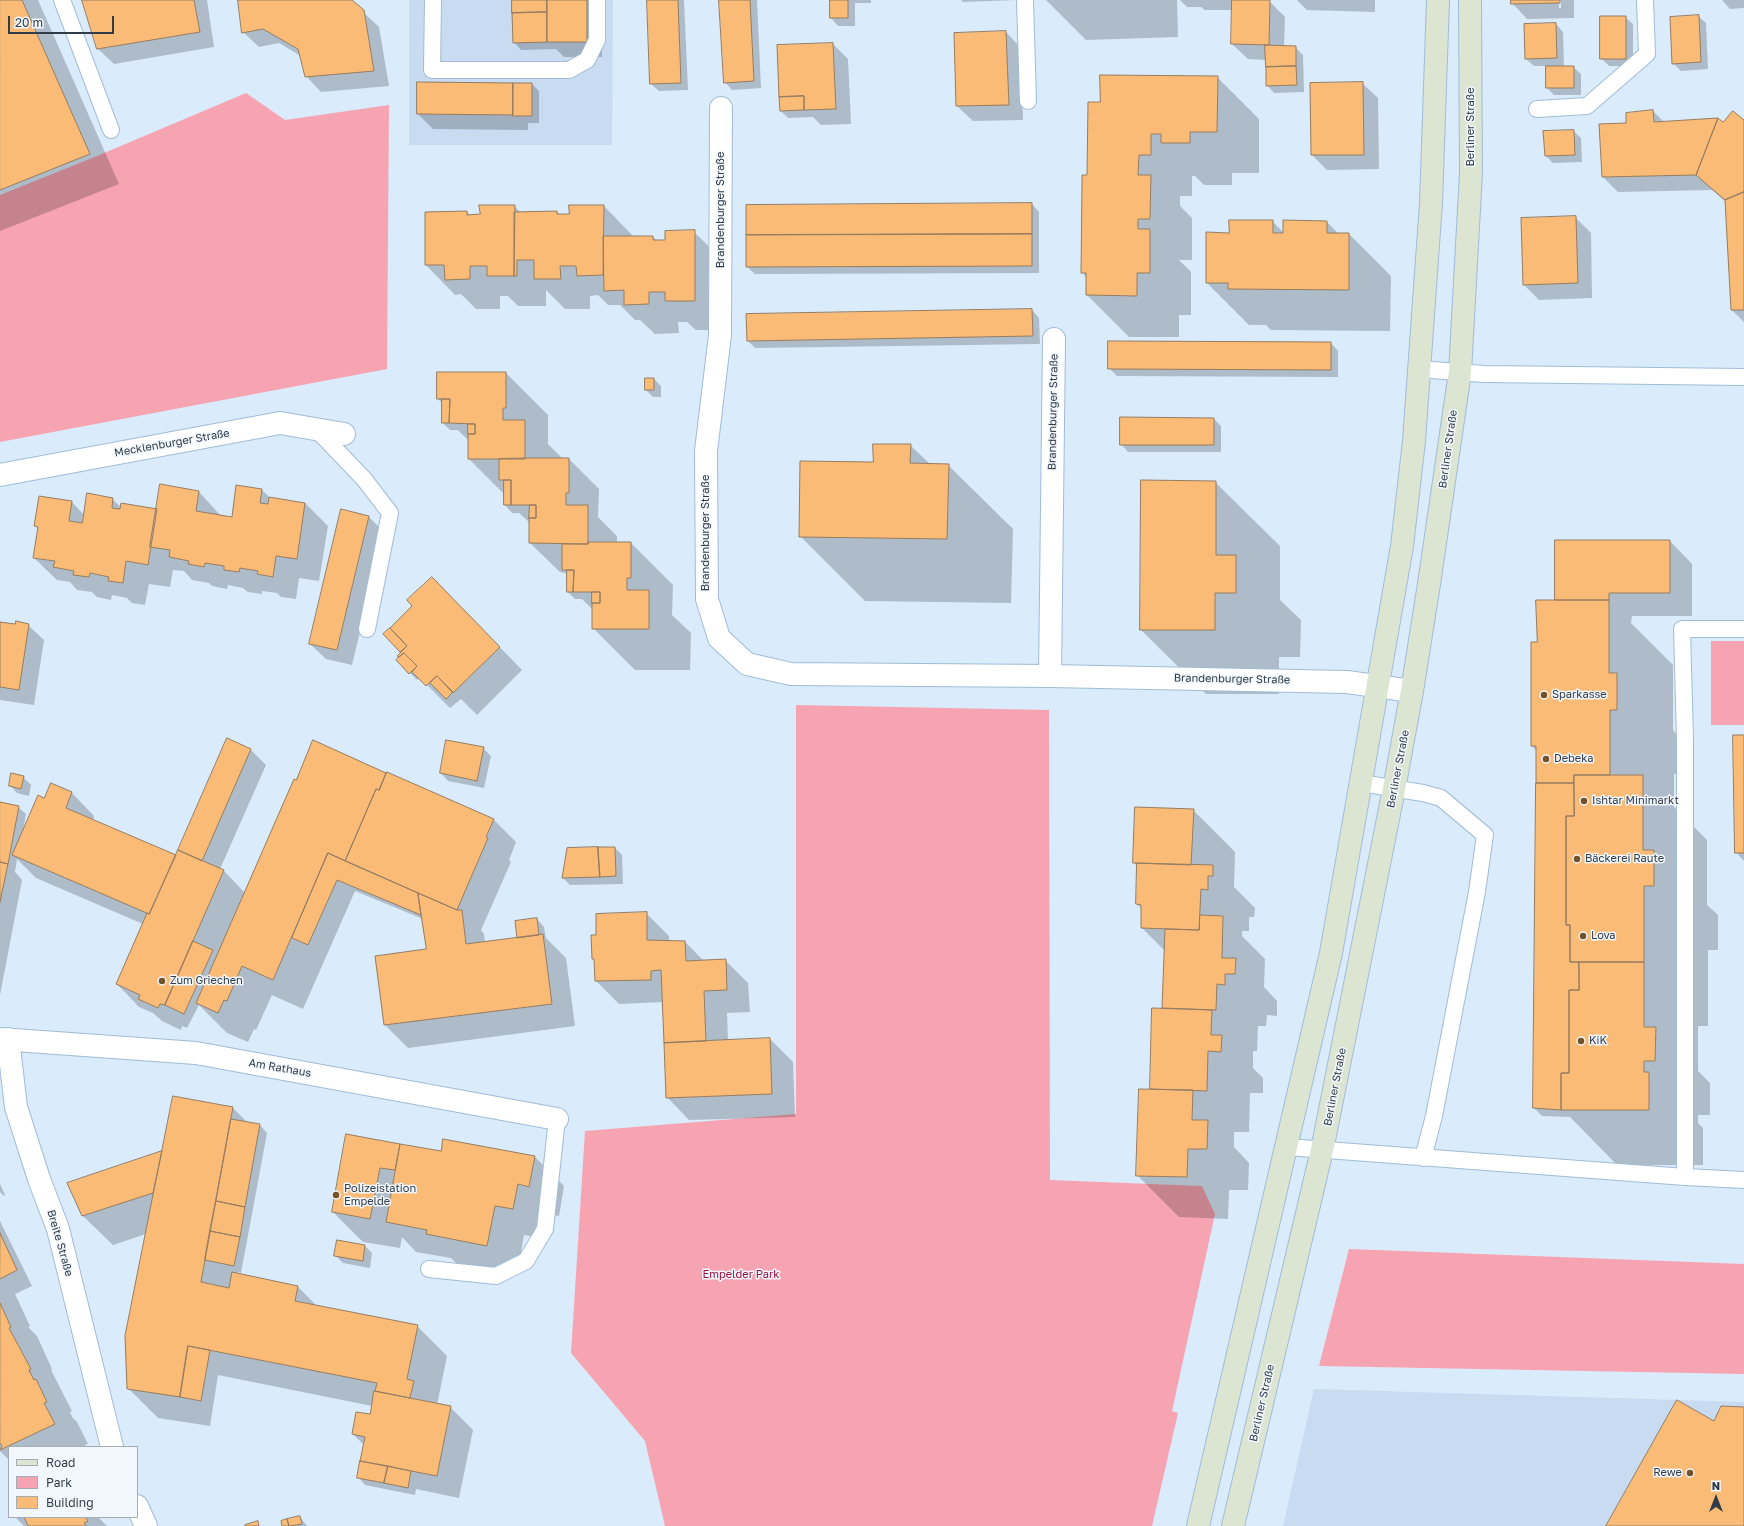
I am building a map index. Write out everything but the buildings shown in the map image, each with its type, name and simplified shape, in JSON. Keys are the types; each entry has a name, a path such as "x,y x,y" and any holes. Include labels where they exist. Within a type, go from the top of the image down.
{"street":[{"path":"1198,1526 1331,953 1402,546 1414,441 1431,203 1438,0"},
{"name":"Berliner Straße","path":"1233,1526 1322,1150 1412,691 1460,372 1471,173 1470,0"},
{"name":"Brandenburger Straße","path":"721,108 720,335 706,451 707,598 719,638 747,664 791,674 1050,676 1347,682 1412,691"},
{"name":"Brandenburger Straße","path":"1050,676 1054,339"},
{"name":"Mecklenburger Straße","path":"0,475 280,423 344,434"},
{"name":"Am Rathaus","path":"4,1039 196,1053 557,1119"},
{"name":"Breite Straße","path":"4,1039 16,1107 39,1179 58,1229 112,1446"},
{"path":"138,1508 146,1526"}],"lane":[{"path":"62,0 111,130"},
{"path":"432,0 432,70 569,70 587,60 597,40 597,0"},
{"path":"1025,0 1028,101"},
{"path":"1536,109 1587,106 1647,54 1645,0"},
{"path":"1419,370 1484,374 1744,377"},
{"path":"318,430 364,479 390,512 367,628"},
{"path":"1686,1177 1685,740 1682,629 1744,629"},
{"path":"1361,783 1423,793 1441,798 1485,835 1477,892 1436,1108 1423,1158"},
{"path":"429,1269 496,1276 526,1261 545,1229 557,1119"},
{"path":"1287,1147 1744,1180"}],"shaded area":[{"path":"409,0 613,0 612,145 409,145"},
{"path":"1314,1389 1744,1402 1744,1526 1283,1526"}],"green space":[{"path":"246,93 285,120 389,105 387,369 0,442 0,195"},
{"path":"1711,641 1744,641 1744,725 1711,725"},
{"name":"Empelder Park","path":"796,705 1049,710 1050,1180 1202,1186 1215,1214 1172,1411 1178,1413 1152,1526 665,1526 645,1441 571,1353 585,1131 796,1114"},
{"path":"1349,1249 1744,1264 1744,1374 1319,1366"}],"place":[{"name":"Sparkasse","path":"1544,695"},
{"name":"Debeka","path":"1546,759"},
{"name":"Ishtar Minimarkt","path":"1584,801"},
{"name":"Bäckerei Raute","path":"1577,859"},
{"name":"Lova","path":"1583,936"},
{"name":"Zum Griechen","path":"162,981"},
{"name":"KiK","path":"1581,1041"},
{"name":"Polizeistation Empelde","path":"336,1195"},
{"name":"Rewe","path":"1690,1473"}]}
